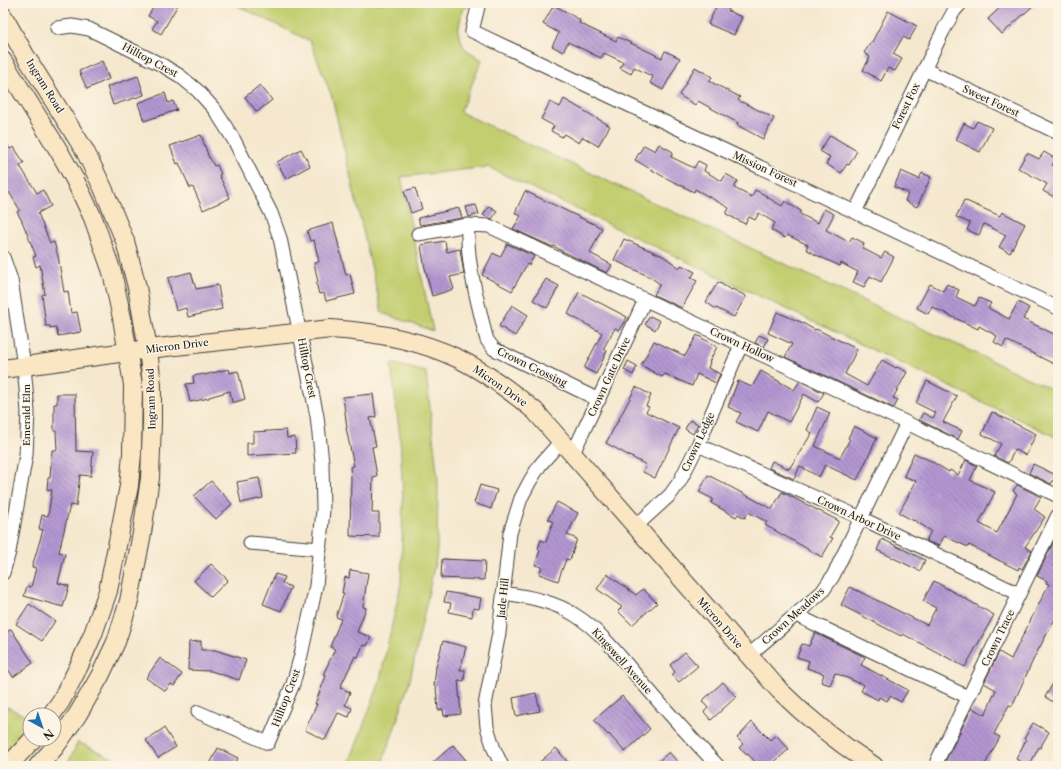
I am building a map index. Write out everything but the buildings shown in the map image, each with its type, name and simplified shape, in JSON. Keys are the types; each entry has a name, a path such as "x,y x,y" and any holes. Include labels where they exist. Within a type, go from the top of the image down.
{"street":[{"name":"Mission Forest","path":"479,3 472,31 1058,308"},
{"name":"Forest Fox","path":"855,212 924,69 954,11 961,3"},
{"name":"Ingram Road","path":"3,16 25,55 85,151 104,188 125,241 137,287 148,349 152,385 150,478 142,533 128,601 116,642 100,676 78,714 55,746 38,766"},
{"name":"Hilltop Crest","path":"57,28 72,26 89,29 162,65 180,76 198,91 215,110 234,140 271,213 280,238 300,332 316,416 322,462 323,510 316,586 301,655 290,691 268,743 198,712"},
{"name":"Ingram Road","path":"3,61 59,151 93,218 112,272 133,385 132,454 129,486 108,591 93,634 79,666 57,707"},
{"name":"Sweet Forest","path":"924,69 1058,133"},
{"name":"Crown Hollow","path":"418,234 468,225 488,226 907,423 1058,496"},
{"name":"Crown Crossing","path":"468,225 467,243 471,268 487,340 494,349 599,400"},
{"name":"Emerald Elm","path":"3,256 11,280 24,366 28,412 26,455 3,573"},
{"name":"Crown Gate Drive","path":"567,447 599,400 645,300"},
{"name":"Micron Drive","path":"3,368 148,349 331,329 354,330 397,338 418,343 459,359 510,390 535,411 779,690 801,713 849,750 874,766"},
{"name":"Crown Ledge","path":"636,526 670,495 680,481 698,445 742,345"},
{"name":"Crown Meadows","path":"748,656 822,592 833,576 907,423"},
{"name":"Crown Arbor Drive","path":"698,445 861,518 1019,594"},
{"name":"Jade Hill","path":"502,766 494,750 487,727 485,705 499,633 510,533 521,498 540,465 567,447"},
{"name":"Crown Trace","path":"937,761 1058,514"},
{"path":"250,543 320,549"},
{"name":"Kingswell Avenue","path":"503,593 548,602 575,615 587,623 609,644 679,725 718,766"},
{"path":"796,615 968,697"},
{"path":"79,666 100,676"},
{"path":"8,766 26,747"}],"green space":[{"path":"232,3 471,3 462,11 458,32 464,48 482,60 460,112 1058,392 1058,438 488,167 401,177 433,331 382,313 332,97 310,41"},
{"path":"391,363 426,372 438,481 437,553 410,680 381,766 348,766 379,684 401,584 403,499 400,438"},
{"path":"3,705 22,714 22,734 3,757"},
{"path":"78,742 130,766 69,766 67,765"}]}
